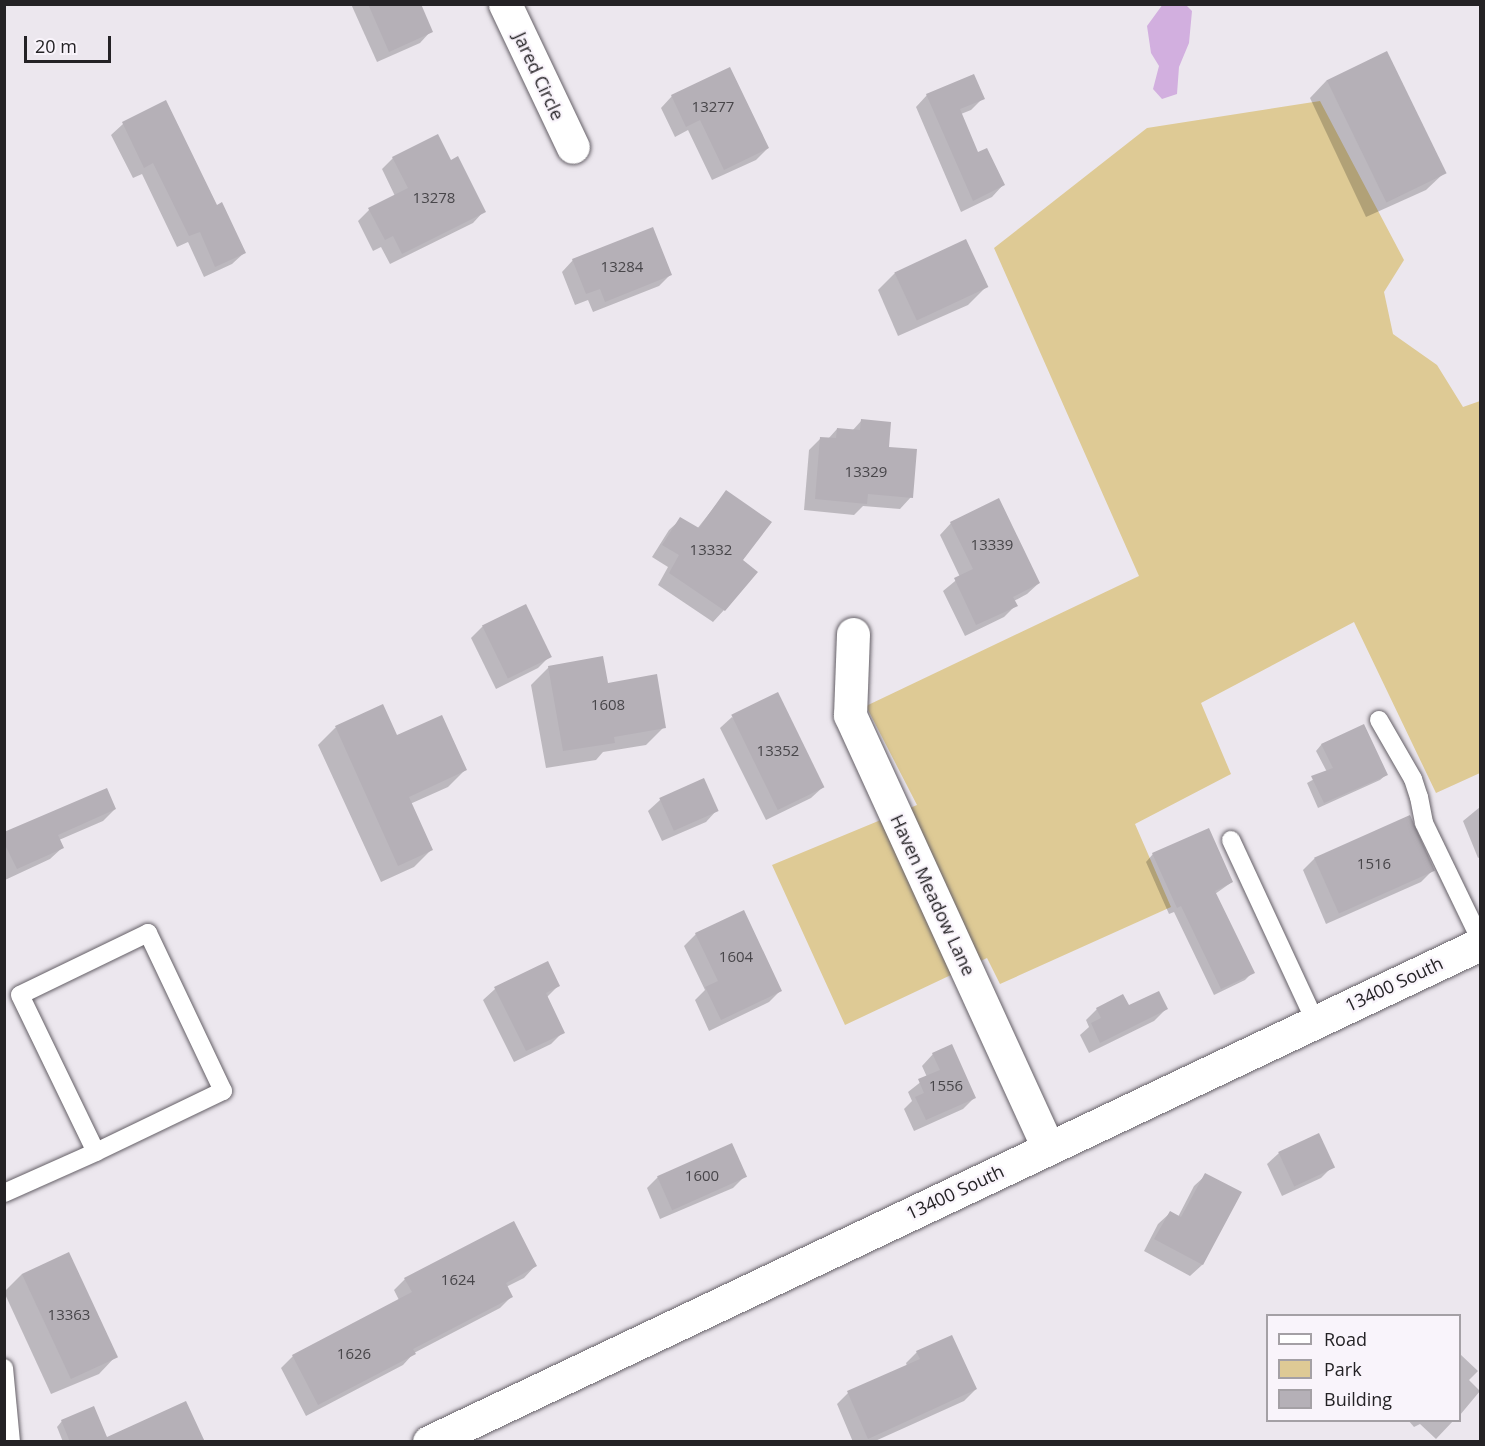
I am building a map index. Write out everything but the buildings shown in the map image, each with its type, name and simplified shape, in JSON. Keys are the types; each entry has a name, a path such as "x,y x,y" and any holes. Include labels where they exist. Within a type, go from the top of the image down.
{"street":[{"name":"Jared Circle","path":"505,4 573,147"},
{"name":"Haven Meadow Lane","path":"854,634 850,715 1048,1149"},
{"name":"13400 South","path":"429,1442 1480,944"}],"lane":[{"path":"1379,720 1413,779 1424,823 1480,939"},
{"path":"1232,840 1316,1021"},
{"path":"4,1193 96,1152 223,1091 148,933 20,994 96,1152"},
{"path":"4,1368 11,1442"}],"green space":[{"path":"1320,101 1404,260 1384,292 1393,334 1437,365 1463,407 1480,401 1480,773 1436,793 1354,622 1201,703 1231,774 1135,824 1171,907 1000,984 987,958 845,1025 772,865 917,805 866,706 1139,576 994,248 1147,128"}],"shaded area":[{"path":"1163,4 1186,5 1192,11 1189,43 1179,67 1177,94 1162,99 1153,89 1159,66 1151,53 1147,26"}]}
